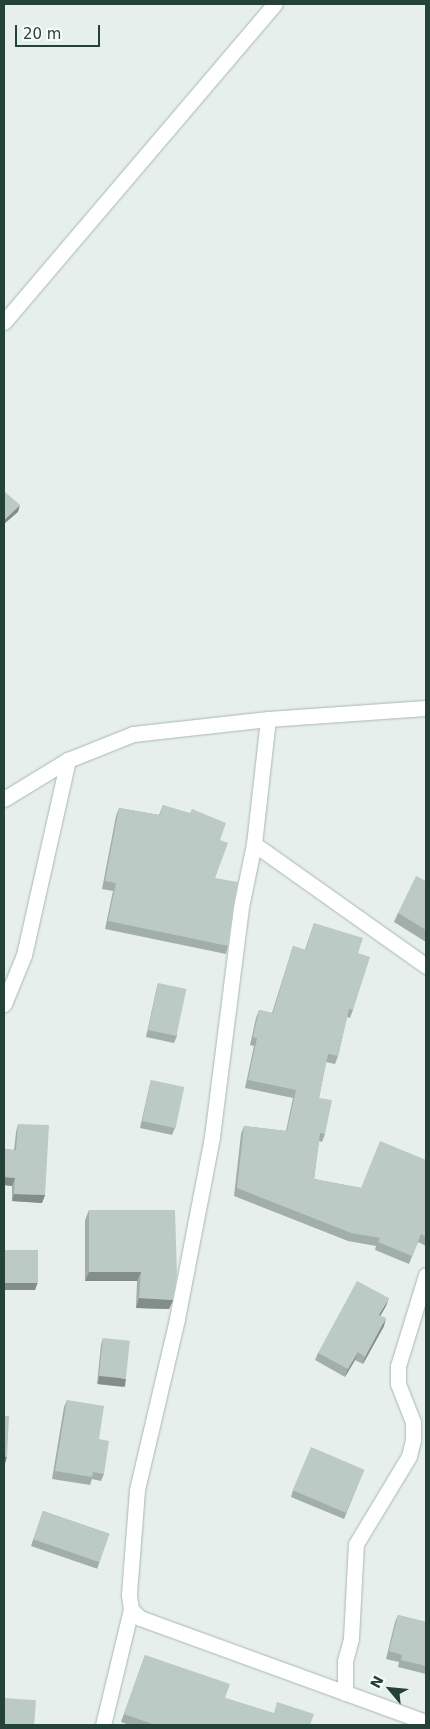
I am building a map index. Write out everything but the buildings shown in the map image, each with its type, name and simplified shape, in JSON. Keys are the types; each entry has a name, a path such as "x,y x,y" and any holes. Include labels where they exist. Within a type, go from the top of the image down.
{"street":[{"path":"4,322 275,4"},
{"path":"4,799 68,760 132,734 268,719 426,708"},
{"path":"103,1725 132,1609 129,1588 137,1490 177,1319 212,1137 242,907 254,844 268,719"},
{"path":"4,1004 24,955 68,760"},
{"path":"254,844 426,966"},
{"path":"345,1693 345,1662 351,1638 356,1544 409,1456 413,1440 413,1422 398,1384 398,1366 426,1275"},
{"path":"132,1609 140,1618 426,1722"}]}
